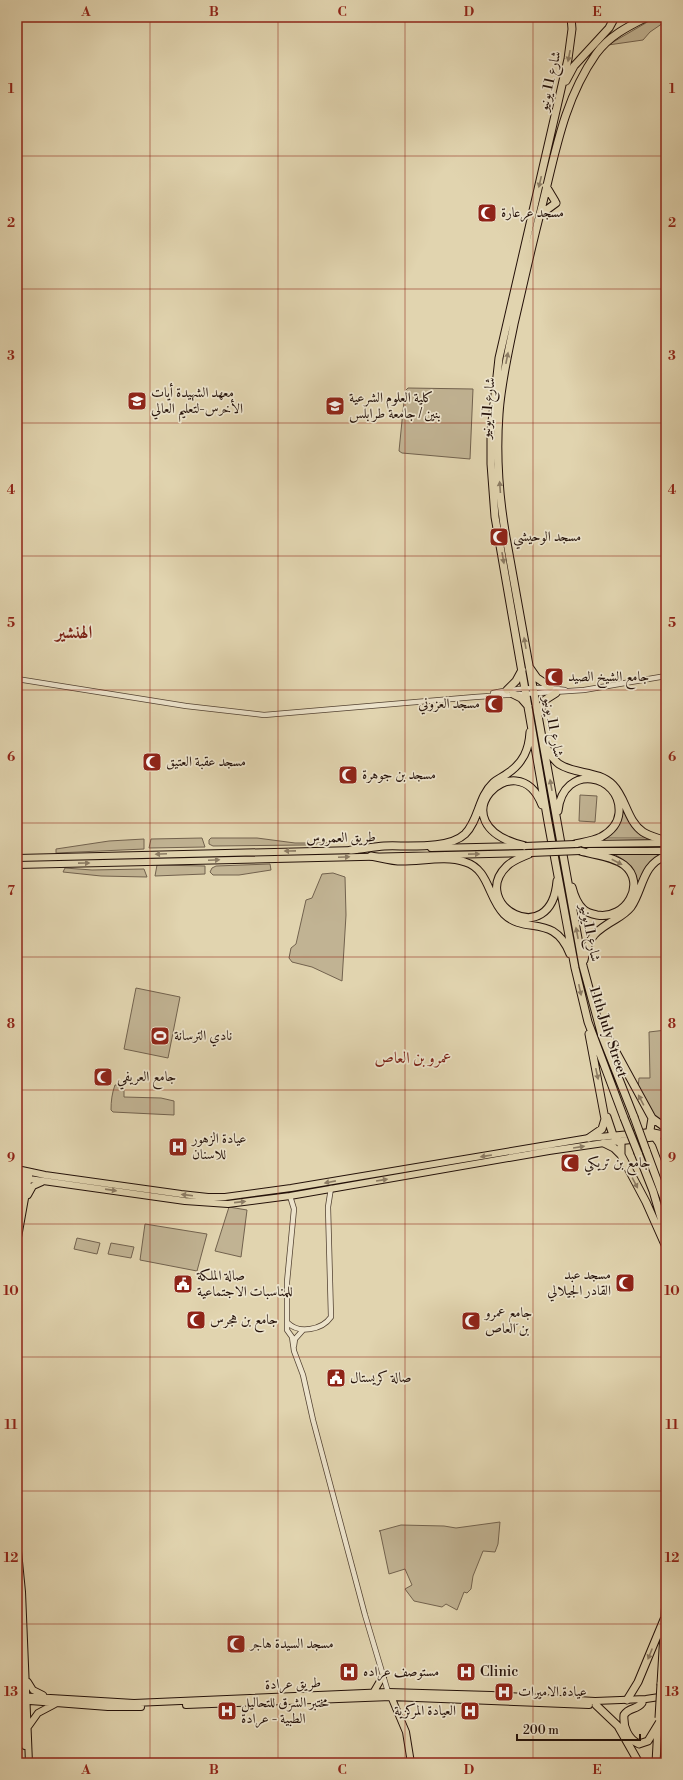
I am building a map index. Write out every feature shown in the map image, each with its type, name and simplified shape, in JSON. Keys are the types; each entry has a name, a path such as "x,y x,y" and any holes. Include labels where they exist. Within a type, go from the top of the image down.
{"highway":[{"name":"شارع 11 يونيو","path":"513,311 562,90 571,42 571,17"},
{"path":"562,90 574,66 609,28 615,17"},
{"path":"605,44 619,17"},
{"name":"شارع 11 يونيو","path":"565,865 543,742 535,718 529,708 529,666 491,464 493,405 499,358 539,218 562,124 570,101 587,69 605,44 616,34 647,17"},
{"path":"539,218 546,209 555,202 546,186"},
{"name":"شارع 11 يونيو","path":"498,505 522,670 530,690 535,718 548,822 557,871"},
{"path":"351,850 384,846 440,844 454,841 464,834 471,825 486,790 493,782 519,764 526,754 535,718 553,690 537,678 529,666"},
{"path":"522,670 510,692 521,698 529,708"},
{"path":"543,742 553,759 558,764 572,770 601,776 613,785 620,794 631,818 638,828 666,842"},
{"path":"557,819 562,794 566,788 576,781 586,779 597,780 607,786 614,793 618,801 619,810 613,827 602,836 575,844"},
{"path":"525,846 503,839 494,833 486,824 483,813 484,803 488,794 496,787 506,782 517,780 527,784 538,796 548,822"},
{"path":"567,874 578,902 584,910 593,914 604,916 615,913 624,907 631,898 633,886 632,876 625,866 614,859 580,851"},
{"path":"531,853 506,867 499,877 497,889 500,900 506,910 515,916 526,918 538,915 548,908 554,899 557,871"},
{"path":"371,856 398,861 454,860 464,861 474,866 482,874 493,897 504,914 513,920 543,927 554,932 562,939 568,948 575,968"},
{"path":"583,966 586,949 590,939 597,930 622,916 630,909 648,870 655,862 666,856"},
{"name":"شارع 11يونيو","path":"565,865 583,966 602,1036 666,1204"},
{"name":"11th July Street","path":"557,871 575,968 588,1022 653,1191 666,1235"},
{"path":"594,1009 652,1118 661,1132 666,1162"},
{"path":"588,1022 590,1040 611,1142 621,1156 646,1202 666,1247"},
{"path":"589,1138 602,1129 604,1125 605,1113"},
{"path":"652,1118 650,1129 661,1132"},
{"path":"666,1146 666,1162"},
{"path":"656,1763 666,1599"},
{"path":"627,1700 638,1682 665,1617"},
{"path":"595,1703 618,1726 639,1763"},
{"path":"642,1703 640,1706 628,1710 624,1715 625,1729 630,1738 639,1744 648,1741 659,1721"},
{"path":"665,1763 666,1741"}],"main road":[{"name":"طريق العمروس","path":"17,858 666,842"},
{"name":"طريق العمروس","path":"17,864 580,851 666,851"},
{"path":"17,1176 26,1179 209,1203 228,1204 290,1196 611,1142 661,1132"},
{"path":"17,1169 28,1172 208,1197 248,1195 589,1138 611,1142"},
{"path":"17,1243 22,1202 28,1172"},
{"path":"360,1176 362,1183"},
{"path":"17,1216 22,1202 33,1186 38,1183 50,1182"},
{"path":"17,1187 22,1202"},
{"path":"17,1541 22,1592 21,1677 33,1690 54,1700 38,1713 26,1726"},
{"path":"17,1600 21,1677 24,1688 22,1698 29,1763"},
{"path":"373,1693 383,1676"},
{"name":"طريق عرادة","path":"365,1695 373,1693 595,1703 642,1703 666,1700"},
{"path":"390,1694 406,1732 411,1763"},
{"name":"طريق عرادة","path":"22,1698 142,1703 390,1694"},
{"name":"طريق عرادة","path":"595,1703 666,1696"},
{"path":"17,1712 26,1726 26,1763"}],"street":[{"path":"17,679 186,706 264,715 530,690 569,691 606,687 666,676"},
{"path":"530,690 569,691"},
{"path":"294,1351 296,1339 303,1330 326,1323 331,1314 328,1207 331,1188"},
{"path":"290,1196 294,1209 287,1282 287,1330 292,1337 294,1351 303,1375 313,1420 383,1676 390,1694"},
{"path":"288,1323 291,1326 303,1330"}],"shaded area":[{"path":"656,17 666,17 666,21 650,32 643,40 608,45"},
{"path":"408,388 473,389 470,459 402,453 399,451 405,391"},
{"path":"580,795 597,796 595,822 579,821"},
{"path":"621,802 651,838 603,838 613,831"},
{"path":"202,838 205,847 149,848 151,839"},
{"path":"211,838 257,838 295,843 330,843 305,845 213,846 209,844 209,840"},
{"path":"144,839 144,849 56,853 56,849 109,841"},
{"path":"614,854 666,854 654,859 635,894 635,880 630,866"},
{"path":"270,864 271,870 239,875 213,875 210,872 212,868 216,866"},
{"path":"157,865 205,866 205,874 155,876"},
{"path":"65,868 92,870 144,869 147,877 101,876 63,872"},
{"path":"333,873 345,877 346,915 342,981 312,967 292,962 289,958 291,948 296,944 306,900 312,898 322,874"},
{"path":"136,988 180,997 168,1058 124,1049"},
{"path":"666,1030 666,1124 658,1119 649,1109 638,1088 639,1078 650,1078 649,1032"},
{"path":"115,1085 124,1085 124,1097 161,1098 174,1101 174,1115 113,1112 111,1110 111,1103"},
{"path":"229,1207 247,1210 241,1257 215,1251"},
{"path":"145,1224 207,1234 197,1271 140,1260"},
{"path":"77,1238 100,1243 97,1254 74,1249"},
{"path":"111,1243 134,1247 131,1258 108,1254"},
{"path":"500,1522 498,1544 495,1552 483,1551 473,1576 471,1589 467,1593 464,1592 457,1610 446,1604 442,1607 414,1601 405,1589 412,1585 405,1569 389,1574 379,1531 401,1525 444,1526 456,1528"}],"place":[{"name":"مسجد عرعارة","path":"487,213"},
{"name":"معهد الشهيدة أيات الأخرس-لتعليم العالي","path":"137,401"},
{"name":"كلية العلوم الشرعية بنين / جامعة طرابلس","path":"335,406"},
{"name":"مسجد الوحيشي","path":"499,537"},
{"name":"جامع الشيخ الصيد","path":"554,677"},
{"name":"مسجد العزوني","path":"494,704"},
{"name":"مسجد عقبة العتيق","path":"152,762"},
{"name":"مسجد بن جوهرة","path":"348,775"},
{"name":"نادي الترسانة","path":"160,1036"},
{"name":"جامع العريفي","path":"103,1077"},
{"name":"عيادة الزهور للاسنان","path":"178,1147"},
{"name":"جامع بن تريكي","path":"570,1163"},
{"name":"مسجد عبد القادر الجيلالي","path":"625,1283"},
{"name":"صالة الملكة للمناسبات الاجتماعية","path":"183,1284"},
{"name":"جامع بن هجرس","path":"196,1320"},
{"name":"جامع عمرو بن العاص","path":"471,1321"},
{"name":"صالة كريستال","path":"336,1378"},
{"name":"مسجد السيدة هاجر","path":"236,1644"},
{"name":"مستوصف عراده","path":"349,1672"},
{"name":"Clinic","path":"466,1672"},
{"name":"عيادة الاميرات","path":"504,1692"},
{"name":"مختبر الشرق للتحاليل الطبية - عرادة","path":"227,1711"},
{"name":"العيادة المركزية","path":"470,1711"}],"district":[{"name":"الهنشير","path":"74,632"},
{"name":"عمرو بن العاص","path":"413,1058"}]}
